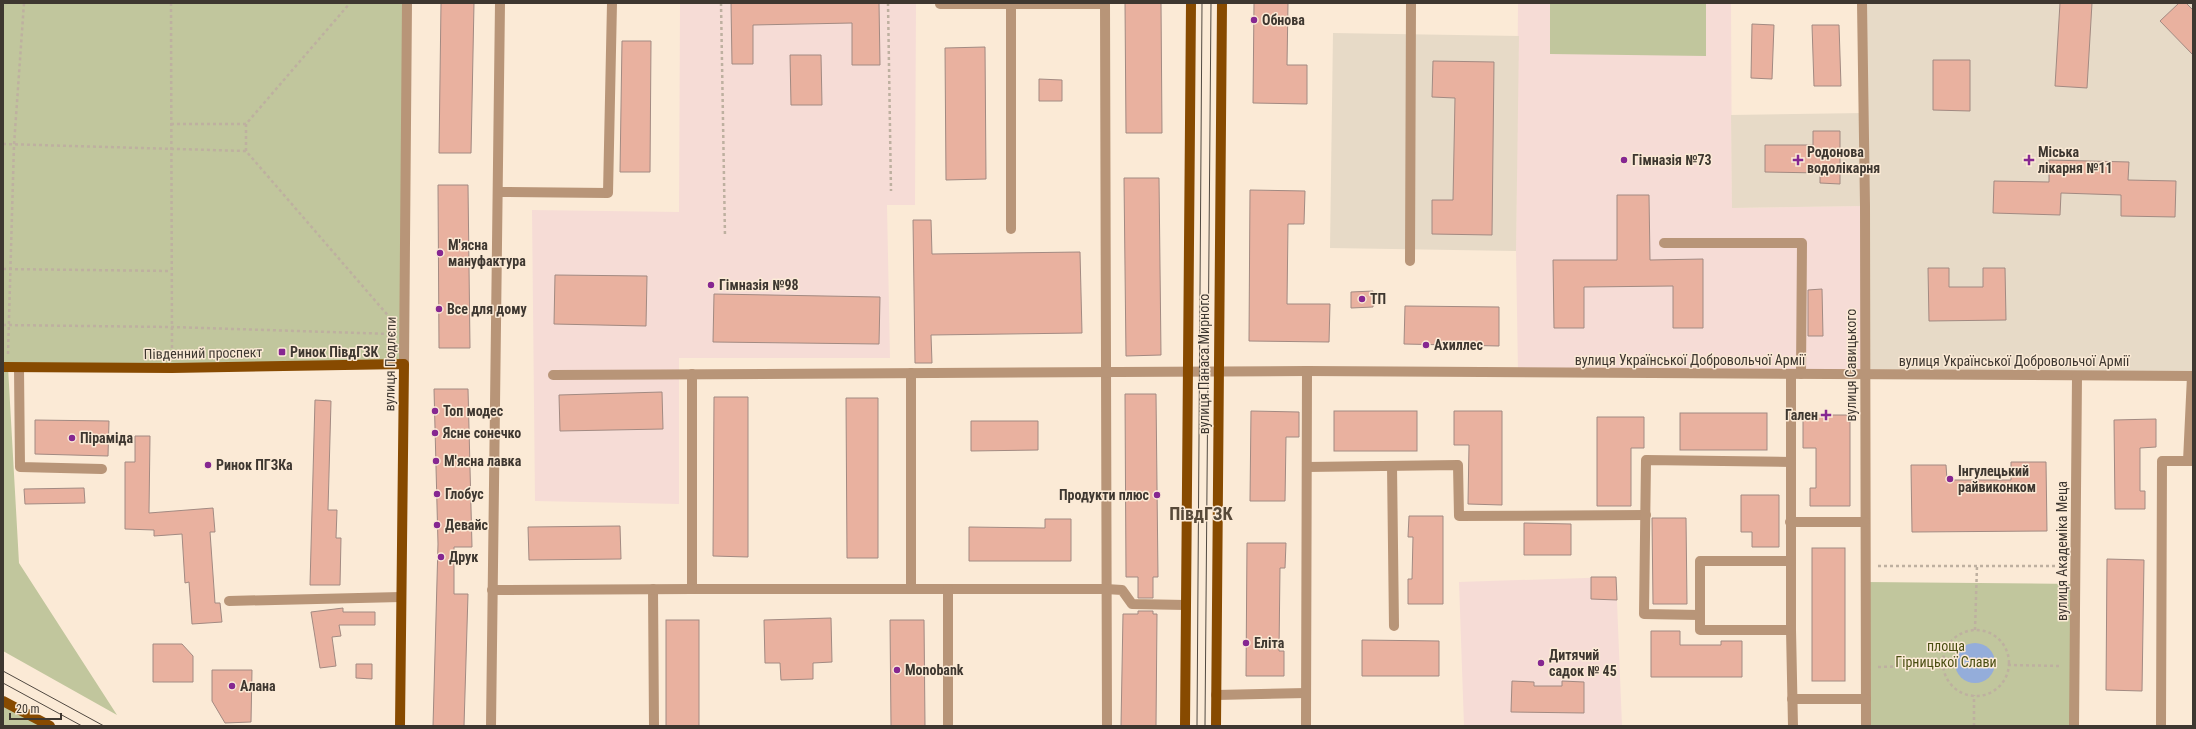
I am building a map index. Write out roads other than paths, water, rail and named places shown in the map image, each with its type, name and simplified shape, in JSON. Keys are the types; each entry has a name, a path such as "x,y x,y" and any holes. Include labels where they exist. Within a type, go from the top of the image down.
{"main road":[{"name":"вулиця Панаса Мирного","path":"1185,726 1191,3"},
{"name":"вулиця Панаса Мирного","path":"1216,726 1222,3"},
{"name":"Південний проспект","path":"5,367 172,368 404,364"},
{"name":"вулиця Подлєпи","path":"400,726 404,364"},
{"path":"3,702 50,726"}],"street":[{"name":"вулиця Подлєпи","path":"404,364 407,3"},
{"path":"491,726 500,3"},
{"path":"498,192 608,193 612,3"},
{"path":"1410,261 1411,3"},
{"name":"вулиця Савицького","path":"1862,3 1866,726"},
{"path":"940,4 1105,4 1107,726"},
{"path":"1010,229 1011,4"},
{"path":"1664,243 1802,243 1791,462 1790,522 1793,726"},
{"path":"19,368 20,467 102,469"},
{"path":"1306,726 1307,372"},
{"name":"вулиця Української Добровольчої Армії","path":"553,374 1307,372 2192,376"},
{"path":"911,373 911,589"},
{"path":"692,374 692,589"},
{"name":"вулиця Академіка Меца","path":"2074,726 2077,376"},
{"path":"2161,726 2162,461 2190,461 2192,376"},
{"path":"1700,615 1644,614 1646,460 1791,462"},
{"path":"1307,467 1458,465 1459,516 1646,515"},
{"path":"1392,466 1394,626"},
{"path":"1790,522 1865,522"},
{"path":"1791,561 1700,561 1700,630 1791,630"},
{"path":"653,589 654,726"},
{"path":"948,589 948,726"},
{"path":"492,590 1106,589 1122,590 1132,604 1186,605"},
{"path":"229,601 401,597"},
{"path":"1216,695 1306,693"},
{"path":"1792,699 1866,698"}],"water":[{"path":"1979,643 1986,646 1992,652 1995,663 1994,671 1986,680 1979,683 1971,683 1964,680 1956,671 1955,659 1958,652 1967,644"}],"tram line":[{"path":"1197,726 1202,3"},
{"path":"1205,726 1211,3"},
{"path":"3,671 104,726"},
{"path":"3,683 82,726"}],"place":[{"name":"Обнова","path":"1254,20"},
{"name":"Гімназія №73","path":"1624,160"},
{"name":"Родонова водолікарня","path":"1798,160"},
{"name":"Міська лікарня №11","path":"2029,160"},
{"name":"М'ясна мануфактура","path":"440,253"},
{"name":"Гімназія №98","path":"711,285"},
{"name":"ТП","path":"1362,299"},
{"name":"Все для дому","path":"439,309"},
{"name":"Ахиллес","path":"1426,345"},
{"name":"Ринок ПівдГЗК","path":"282,352"},
{"name":"Топ модес","path":"435,411"},
{"name":"Гален","path":"1826,415"},
{"name":"Ясне сонечко","path":"435,433"},
{"name":"Піраміда","path":"72,438"},
{"name":"М'ясна лавка","path":"436,461"},
{"name":"Ринок ПГЗКа","path":"208,465"},
{"name":"Інгулецький райвиконком","path":"1950,479"},
{"name":"Глобус","path":"437,494"},
{"name":"Продукти плюс","path":"1157,495"},
{"name":"Девайс","path":"437,525"},
{"name":"Друк","path":"441,557"},
{"name":"Еліта","path":"1246,643"},
{"name":"Дитячий садок № 45","path":"1541,663"},
{"name":"Monobank","path":"897,670"},
{"name":"Алана","path":"232,686"}],"district":[{"name":"ПівдГЗК","path":"1201,514"}],"park label":[{"name":"площа Гірницької Слави","path":"1946,654"}]}
